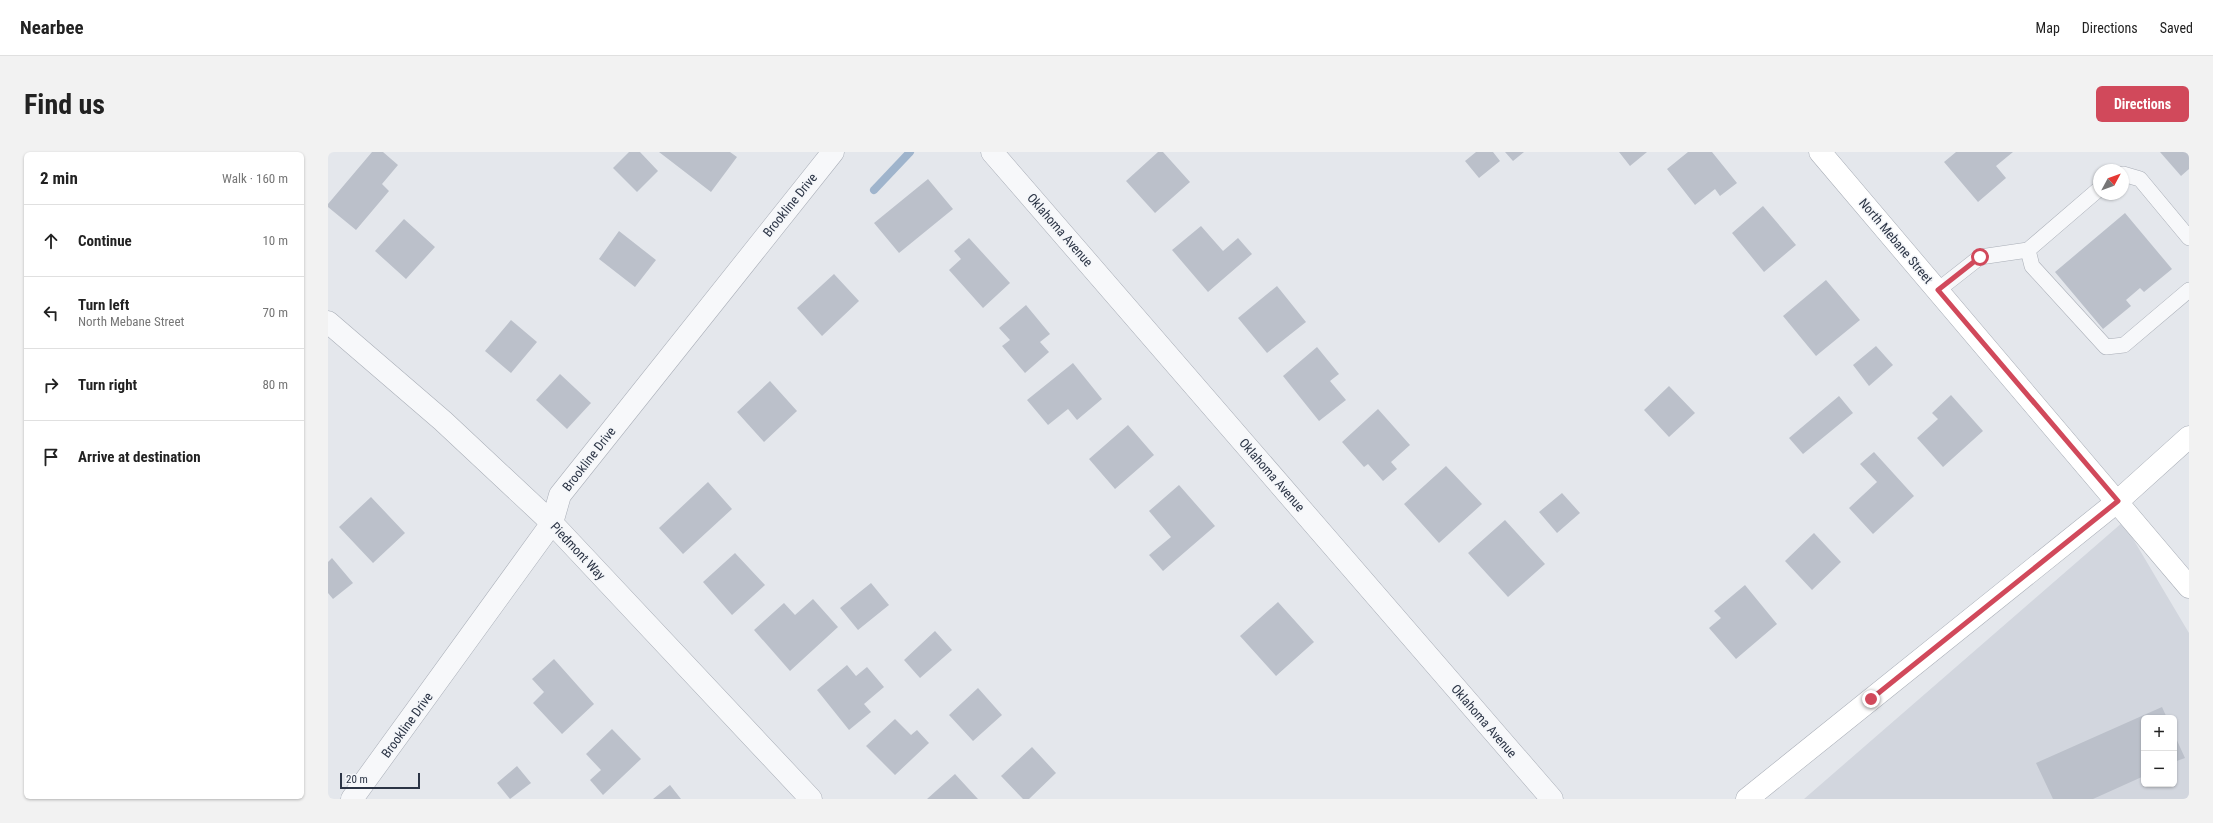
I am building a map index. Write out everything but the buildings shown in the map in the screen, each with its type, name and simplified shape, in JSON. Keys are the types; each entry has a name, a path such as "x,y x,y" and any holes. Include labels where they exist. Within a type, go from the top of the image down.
{"main road":[{"name":"North Mebane Street","path":"1820,152 2118,501 2189,587"},
{"path":"1747,799 2118,501 2189,437"}],"street":[{"name":"Brookline Drive","path":"352,799 552,523 560,495 833,152"},
{"name":"Oklahoma Avenue","path":"992,152 1552,799"},
{"name":"Piedmont Way","path":"328,322 443,421 552,523 811,799"}],"lane":[{"path":"2129,176 2140,179 2189,238"},
{"path":"1938,290 1980,257 2028,250 2093,194"},
{"path":"2028,250 2032,266 2106,347 2124,346 2189,290"}],"shaded area":[{"path":"2123,522 2189,633 2189,799 1804,799"}],"waterway":[{"path":"874,190 910,152"}],"route":[{"path":"1871,699 2118,501 1938,290 1980,257"}]}
